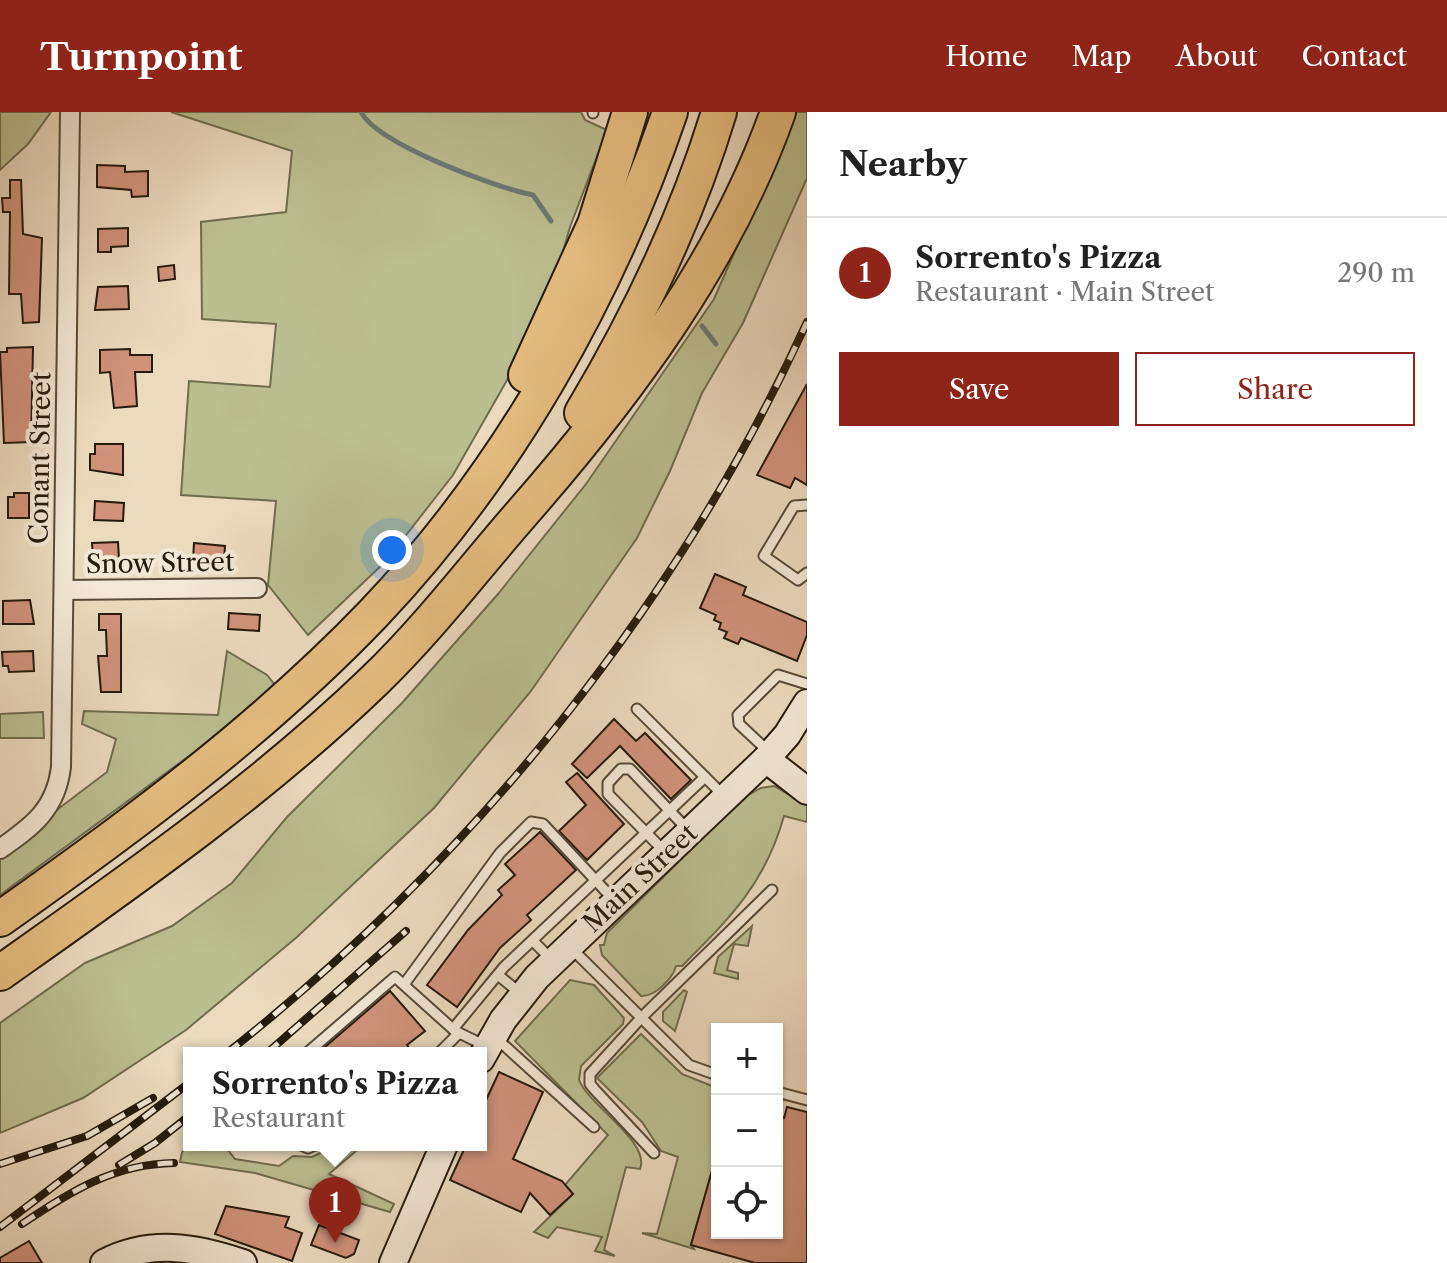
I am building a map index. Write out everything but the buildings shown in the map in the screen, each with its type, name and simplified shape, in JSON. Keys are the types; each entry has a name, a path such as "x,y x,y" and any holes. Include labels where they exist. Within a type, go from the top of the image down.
{"highway":[{"path":"385,600 471,470 534,360 595,224 630,112"},
{"path":"0,919 183,787 320,664 385,600 478,487 557,363 621,238 670,112"},
{"path":"485,556 574,426 627,333 673,235 719,112"},
{"path":"0,973 197,834 378,678 556,474 656,345 731,218 778,112"}],"main road":[{"name":"Main Street","path":"487,1047 522,995 561,953 769,756 807,703"},
{"path":"769,756 807,791"},
{"path":"393,1263 441,1151"},
{"path":"104,1263 137,1250 167,1247 195,1250 243,1263"}],"street":[{"name":"Conant Street","path":"0,849 38,820 52,803 62,755 70,112"},
{"name":"Snow Street","path":"64,590 257,588"}],"lane":[{"path":"807,505 794,506 764,556 798,580 807,573"},
{"path":"769,756 739,724 738,715 778,675 807,684"},
{"path":"637,709 725,797"},
{"path":"666,854 605,789 621,769 630,769 690,831"},
{"path":"444,1047 498,975 705,777"},
{"path":"405,983 500,853 531,822 548,829 616,901"},
{"path":"654,1153 595,1090 589,1079 593,1068 772,890"},
{"path":"533,941 561,953 641,1018 689,1065 711,1073"},
{"path":"498,975 522,995"},
{"path":"314,1047 395,977 456,1031 487,1047 594,1127"},
{"path":"783,1094 807,1100"}],"green space":[{"path":"0,112 51,112 28,144 0,170"},
{"path":"171,112 581,112 585,120 607,130 570,227 551,293 518,361 453,475 385,562 308,635 268,585 276,501 181,495 189,381 270,387 276,324 202,319 201,222 286,212 292,151"},
{"path":"796,112 807,112 807,178 743,323 702,393 670,471 637,538 531,691 434,808 297,937 186,1030 83,1098 0,1133 0,1023 85,963 172,926 232,883 287,817 402,703 498,594 586,484 714,299"},
{"path":"227,651 267,675 275,685 204,745 0,895 0,853 107,772 116,739 82,724 84,711 218,715"},
{"path":"43,712 44,738 0,738 0,714"},
{"path":"774,786 807,804 807,822 784,816 767,861 744,898 682,966 676,966 663,986 641,996 602,955 600,945 604,945 607,933 743,798 761,788"},
{"path":"752,926 748,946 734,944 727,970 738,973 738,979 714,973 718,957"},
{"path":"570,980 594,985 624,1018 623,1024 581,1066 579,1080 594,1101 637,1147 641,1158 640,1169 626,1167 604,1250 615,1256 595,1251 602,1237 557,1227 548,1238 534,1232 573,1194 565,1185 608,1135 515,1041"},
{"path":"684,990 687,992 675,1031 663,1021 663,1012"},
{"path":"641,1034 682,1074 711,1086 711,1175 691,1244 694,1249 642,1233 657,1234 678,1157 661,1151 642,1122 597,1078"},
{"path":"229,1151 235,1159 279,1166 293,1156 312,1157 324,1151 356,1151 329,1174 394,1204 390,1212 255,1173 180,1162 182,1152"}],"waterway":[{"path":"361,112 372,124 413,150 493,184 533,195 551,221"},
{"path":"702,326 716,344"}],"railway":[{"path":"234,1047 317,978 403,897 484,812 560,722 631,627 696,529 755,427 807,322"},
{"path":"274,1047 406,931"},
{"path":"0,1227 183,1088"},
{"path":"0,1164 87,1136 153,1098"},
{"path":"119,1165 183,1121"},
{"path":"22,1224 76,1190 112,1174 132,1168 174,1163"}],"place":[{"name":"Sorrento's Pizza","path":"335,1243"}]}
